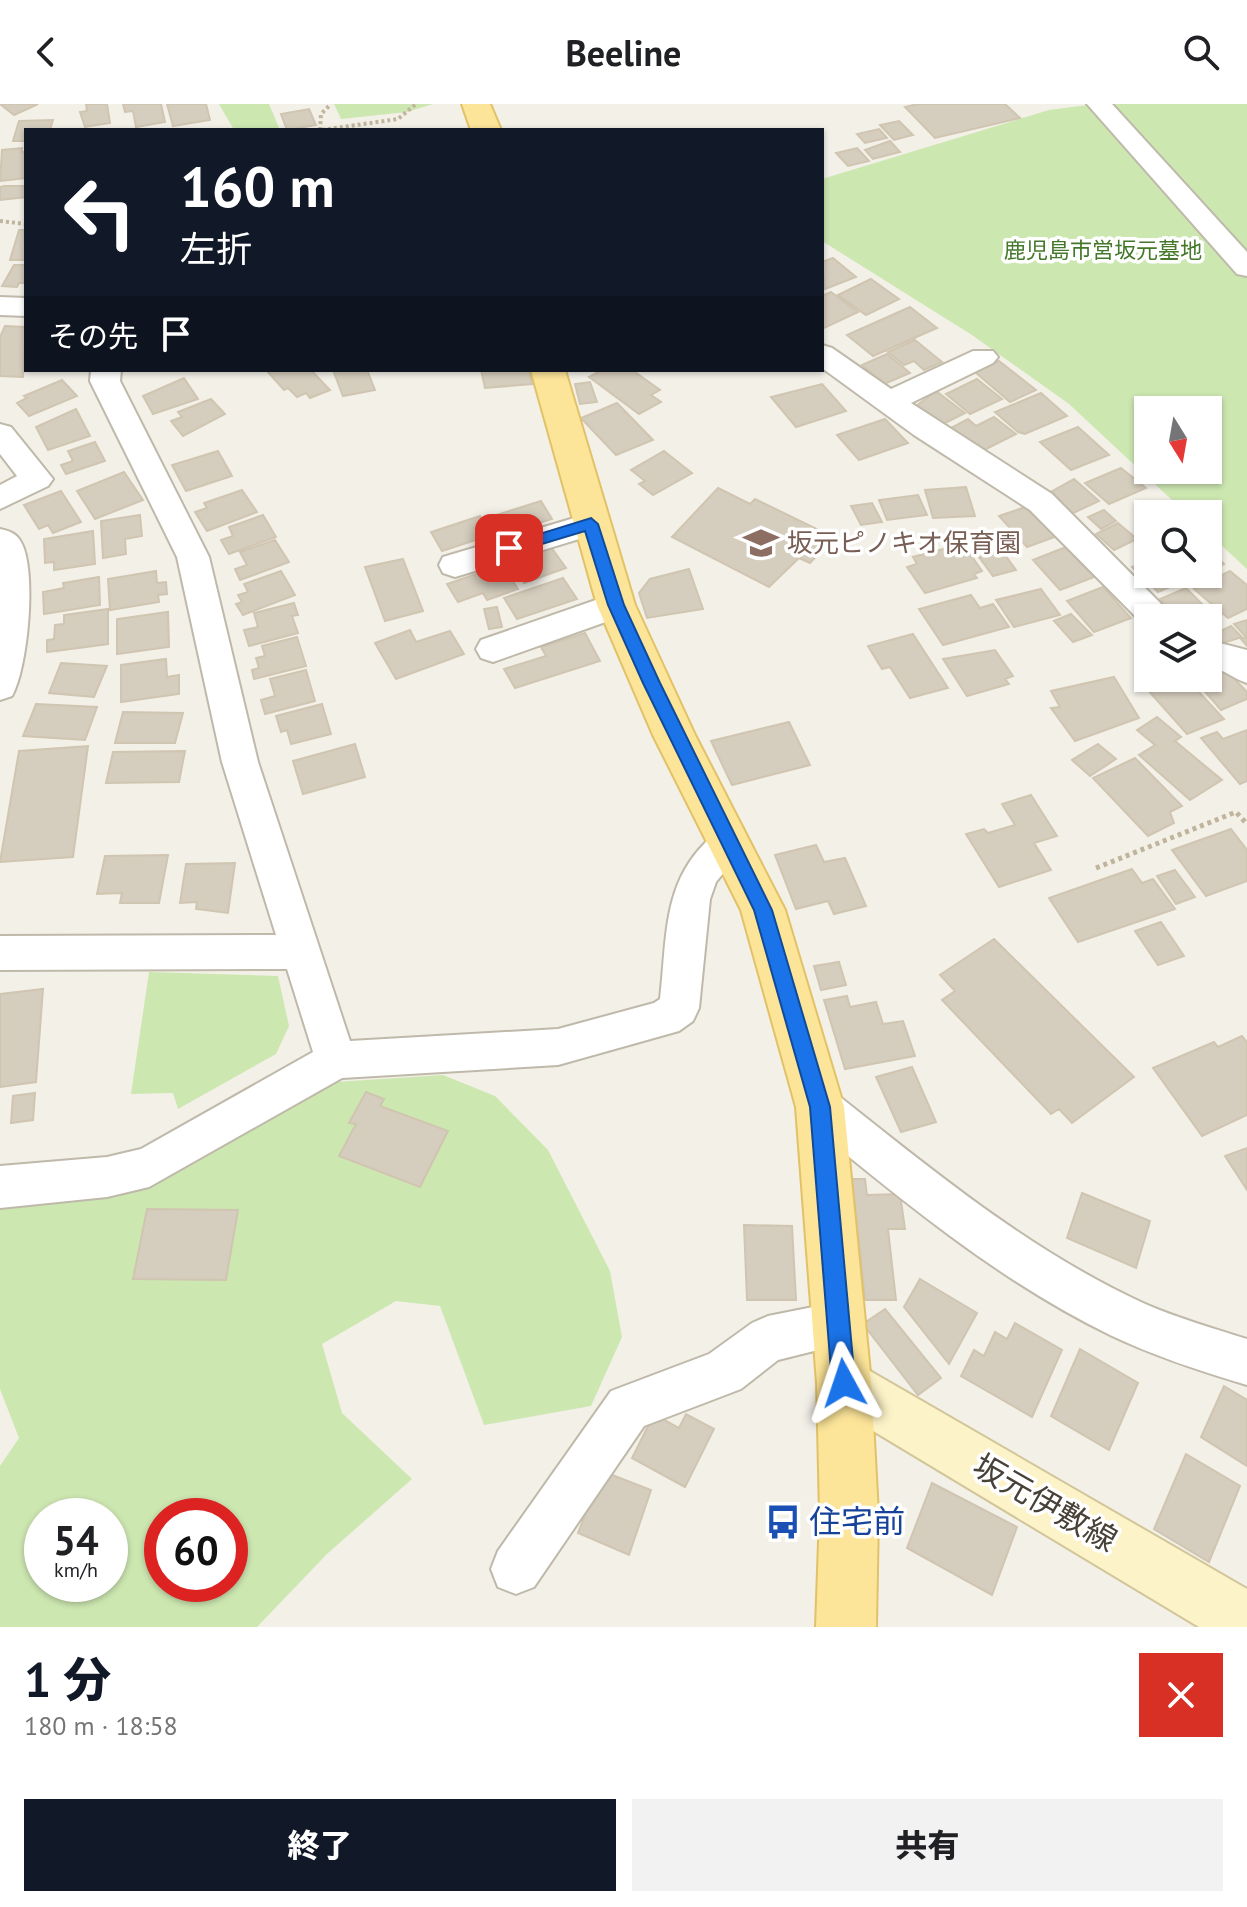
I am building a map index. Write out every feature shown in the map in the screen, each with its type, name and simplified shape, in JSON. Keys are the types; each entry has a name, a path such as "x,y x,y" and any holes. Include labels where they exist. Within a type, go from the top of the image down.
{"main road":[{"path":"476,104 485,128"},
{"path":"549,372 616,605 674,735 763,910 820,1107 844,1383 849,1514 846,1627"},
{"name":"坂元伊敷線","path":"844,1383 1247,1622"}],"street":[{"path":"1099,104 1247,268"},
{"path":"0,306 24,307"},
{"path":"824,355 977,463 1008,478 1041,502 1144,604"},
{"path":"889,402 983,357"},
{"path":"106,372 105,381 193,557 240,762 336,1060"},
{"path":"0,434 37,479 0,498"},
{"path":"455,565 591,524"},
{"path":"0,540 7,546 13,633 12,655 0,687"},
{"path":"493,649 616,605"},
{"path":"1222,656 1238,660 1247,670"},
{"path":"0,1187 107,1177 149,1167 336,1060 558,1047 665,1018 679,1008 691,899 699,874 729,843"},
{"path":"0,953 300,952"},
{"path":"820,1107 1007,1254 1128,1322 1210,1353 1247,1362"},
{"path":"516,1569 628,1408 724,1372 768,1339 838,1325"}],"path":[{"path":"321,128 321,114 331,104"},
{"path":"335,128 398,119 416,104"},
{"path":"0,221 24,224"},
{"path":"1096,868 1236,812 1247,824"}],"green space":[{"path":"219,104 269,104 279,128 233,128"},
{"path":"334,104 433,104 407,112 341,119"},
{"name":"鹿児島市営坂元墓地","path":"1095,104 1247,104 1247,569 1222,546 1222,500 1172,500 1155,484 1222,484 1222,396 1134,396 1134,465 1069,404 972,335 824,242 824,178 1049,110"},
{"path":"149,972 278,976 289,1026 276,1054 178,1109 173,1093 131,1094"},
{"path":"443,1075 495,1096 548,1150 610,1271 622,1337 591,1406 484,1425 440,1306 396,1301 322,1344 342,1413 412,1479 327,1554 257,1627 0,1627 0,1466 19,1438 0,1389 0,1198 75,1193 320,1083"}],"building":[{"path":"0,104 38,104 14,115"},
{"path":"86,104 107,104 110,123 85,127 80,112 87,111"},
{"path":"123,104 161,104 165,122 136,127 133,111 125,112"},
{"path":"167,104 206,104 210,120 173,126"},
{"path":"918,104 1005,104 1020,118 935,138 905,107"},
{"path":"309,109 316,125 286,128 281,114"},
{"path":"53,120 51,128 24,128 24,141 13,141 19,121"},
{"path":"899,121 913,135 894,140 880,125"},
{"path":"879,129 887,138 865,143 857,134"},
{"path":"890,141 900,152 873,159 865,150"},
{"path":"22,148 24,178 0,181 2,150"},
{"path":"857,148 869,161 848,166 836,153"},
{"path":"24,186 24,197 0,200 0,187"},
{"path":"19,230 24,230 24,260 10,260"},
{"path":"833,258 856,277 825,289 824,261"},
{"path":"14,265 24,265 24,283 19,283 17,287 2,286"},
{"path":"871,279 899,299 866,315 838,295"},
{"path":"831,292 858,312 824,328 824,295"},
{"path":"910,307 937,328 873,356 847,335"},
{"path":"5,326 24,327 23,377 0,376 0,337"},
{"path":"915,340 942,362 924,370 914,361 904,365 888,352"},
{"path":"887,354 910,373 884,384 862,365"},
{"path":"999,361 1036,390 1010,402 975,372"},
{"path":"268,372 313,372 330,390 310,398 306,393 297,397 288,388 284,390"},
{"path":"334,372 368,372 375,390 343,396"},
{"path":"481,372 529,372 532,384 485,388"},
{"path":"598,372 635,372 660,390 651,395 661,402 639,414 589,377"},
{"path":"184,378 198,399 153,414 143,396"},
{"path":"977,379 1002,399 970,414 946,394"},
{"path":"62,380 77,396 29,416 17,403 27,398 24,396"},
{"path":"590,382 597,402 580,404 575,384"},
{"path":"822,384 846,411 796,427 771,397"},
{"path":"936,391 965,413 941,425 916,406"},
{"path":"1041,393 1067,416 1025,434 1018,432 995,412"},
{"path":"211,399 225,414 183,436 171,421 182,417 178,412"},
{"path":"617,403 653,440 616,455 581,418"},
{"path":"76,409 90,436 48,450 36,427"},
{"path":"994,417 1016,434 980,452 951,428 968,419 976,426"},
{"path":"885,419 908,443 859,460 837,435"},
{"path":"1078,427 1109,455 1071,470 1040,442"},
{"path":"95,442 105,461 66,474 61,465 73,461 68,451"},
{"path":"218,451 232,476 186,491 172,465"},
{"path":"664,451 692,473 653,495 639,484 645,481 631,470"},
{"path":"1121,468 1134,478 1134,484 1146,488 1109,504 1085,483"},
{"path":"124,472 143,500 95,519 77,491"},
{"path":"1074,479 1099,501 1071,514 1049,493"},
{"path":"966,487 975,516 933,518 925,490"},
{"path":"718,488 750,504 755,499 823,532 818,538 829,543 810,563 799,558 769,587 672,537"},
{"path":"242,490 257,512 207,531 195,512 207,508 204,503"},
{"path":"61,491 81,522 53,533 48,525 39,529 24,505"},
{"path":"918,495 927,515 887,520 879,500"},
{"path":"541,501 552,519 504,534 493,516"},
{"path":"872,503 882,522 861,525 851,506"},
{"path":"1028,506 1057,536 1027,547 999,516"},
{"path":"1104,510 1116,521 1101,529 1088,517"},
{"path":"140,515 142,536 125,539 126,554 103,558 101,521"},
{"path":"263,515 276,537 229,554 221,540 233,536 229,527"},
{"path":"480,516 491,535 442,551 431,532"},
{"path":"1118,523 1134,536 1134,540 1114,550 1096,534"},
{"path":"93,531 95,564 54,570 54,562 45,563 44,539"},
{"path":"275,540 289,562 240,580 235,569 247,565 240,552"},
{"path":"955,546 960,553 968,551 982,571 974,574 977,578 925,593 907,567 917,564 913,557"},
{"path":"551,547 566,568 524,583 510,561"},
{"path":"1066,547 1094,577 1060,590 1033,560"},
{"path":"1002,551 1016,570 993,576 979,557"},
{"path":"403,559 423,611 385,621 365,567"},
{"path":"502,565 518,589 487,600 483,593 458,602 447,584"},
{"path":"689,569 703,609 647,618 639,593 650,579"},
{"path":"156,571 157,583 166,582 167,594 158,595 159,602 110,610 108,579"},
{"path":"281,571 295,595 243,615 236,604 242,602 238,595 248,592 244,584"},
{"path":"1230,571 1247,585 1247,609 1228,618 1222,613 1222,604 1212,604 1194,589 1222,588 1222,575"},
{"path":"99,577 100,605 44,614 43,592 64,588 63,583"},
{"path":"563,578 577,599 517,619 504,598"},
{"path":"1103,587 1131,618 1094,632 1067,601"},
{"path":"1186,588 1202,604 1165,604 1160,599"},
{"path":"1041,589 1060,615 1014,627 996,600"},
{"path":"971,595 980,608 993,604 1009,627 943,645 919,609"},
{"path":"294,603 298,615 292,616 298,633 249,646 244,630 258,627 254,613"},
{"path":"497,607 502,627 489,629 484,609"},
{"path":"108,609 108,644 47,652 47,640 54,639 55,625 64,624 64,615"},
{"path":"168,612 169,647 117,654 117,619"},
{"path":"1071,614 1092,635 1073,642 1054,621"},
{"path":"1247,620 1247,646 1241,639 1246,637 1234,624"},
{"path":"1231,626 1242,637 1222,643 1222,630"},
{"path":"410,630 416,642 450,631 464,654 396,679 375,643"},
{"path":"585,633 600,661 515,688 504,669 546,656 541,647"},
{"path":"913,634 948,688 910,698 890,667 882,669 868,646"},
{"path":"297,637 306,666 254,679 252,670 259,668 256,658 265,656 262,646"},
{"path":"995,650 1013,676 1005,679 1009,684 967,696 943,659"},
{"path":"166,659 167,677 179,675 179,694 121,702 121,665"},
{"path":"61,663 107,666 94,697 49,693"},
{"path":"1222,669 1247,692 1247,699 1221,710 1205,692 1222,692"},
{"path":"306,670 315,701 265,714 261,700 275,696 270,679"},
{"path":"1114,677 1139,718 1075,741 1051,708 1060,707 1051,691"},
{"path":"1150,692 1199,692 1224,719 1187,734"},
{"path":"36,704 97,707 85,740 23,736"},
{"path":"322,704 331,734 291,744 287,730 281,732 276,716"},
{"path":"123,712 183,713 175,743 115,743"},
{"path":"1157,717 1181,737 1175,741 1222,780 1190,800 1139,755 1155,745 1137,730"},
{"path":"789,722 810,765 732,785 711,741"},
{"path":"1247,730 1247,781 1240,784 1201,738 1217,732 1223,739"},
{"path":"355,744 365,777 303,794 293,761"},
{"path":"1098,744 1116,759 1090,776 1072,760"},
{"path":"88,746 73,857 0,862 19,751"},
{"path":"185,751 179,782 106,783 113,752"},
{"path":"1135,758 1182,806 1170,812 1174,823 1148,836 1093,778"},
{"path":"1031,795 1057,836 1034,843 1051,870 999,887 966,834 984,829 988,833 1015,825 1002,804"},
{"path":"1231,829 1247,850 1247,881 1206,896 1172,850"},
{"path":"816,845 824,862 845,858 866,906 834,914 828,901 796,909 775,855"},
{"path":"168,855 159,903 120,903 122,893 97,894 105,856"},
{"path":"235,863 228,913 196,909 197,902 180,903 186,864"},
{"path":"1132,869 1142,883 1153,879 1175,909 1078,942 1049,898"},
{"path":"1175,870 1195,897 1176,904 1157,876"},
{"path":"1161,922 1184,956 1158,965 1135,931"},
{"path":"994,939 1134,1077 1072,1123 1059,1109 1051,1114 942,1000 955,991 940,975"},
{"path":"839,962 846,985 821,990 814,966"},
{"path":"43,989 36,1082 0,1087 0,994"},
{"path":"847,996 850,1007 876,1002 883,1024 903,1021 915,1056 845,1069 824,1000"},
{"path":"1242,1036 1247,1042 1247,1115 1202,1136 1153,1068 1214,1042 1218,1047"},
{"path":"912,1067 936,1122 901,1132 876,1077"},
{"path":"366,1092 384,1099 380,1106 448,1131 420,1187 339,1156 356,1124 349,1123"},
{"path":"35,1093 33,1120 11,1123 13,1096"},
{"path":"1247,1148 1247,1190 1225,1156"},
{"path":"852,1179 865,1179 867,1195 900,1194 905,1229 888,1229 896,1300 865,1300"},
{"path":"1082,1193 1150,1221 1136,1268 1067,1238"},
{"path":"147,1209 238,1210 226,1280 133,1279"},
{"path":"744,1225 792,1226 796,1300 747,1300"},
{"path":"920,1279 977,1313 949,1364 904,1307"},
{"path":"885,1309 941,1378 918,1395 863,1324"},
{"path":"1015,1323 1062,1350 1032,1417 961,1376 974,1350 984,1356 995,1332 1007,1339"},
{"path":"1080,1349 1138,1383 1109,1450 1051,1416"},
{"path":"1224,1386 1247,1400 1247,1466 1201,1437"},
{"path":"654,1414 679,1428 686,1414 714,1429 685,1487 632,1458"},
{"path":"1186,1454 1240,1486 1209,1562 1154,1529"},
{"path":"602,1471 651,1490 629,1555 578,1533"},
{"path":"932,1483 1017,1527 992,1595 907,1548"}],"place":[{"name":"坂元ピノキオ保育園","path":"761,543"},
{"name":"住宅前","path":"783,1522"}],"route":[{"path":"509,548 591,524 616,605 674,735 763,910 820,1107 844,1383"}]}
